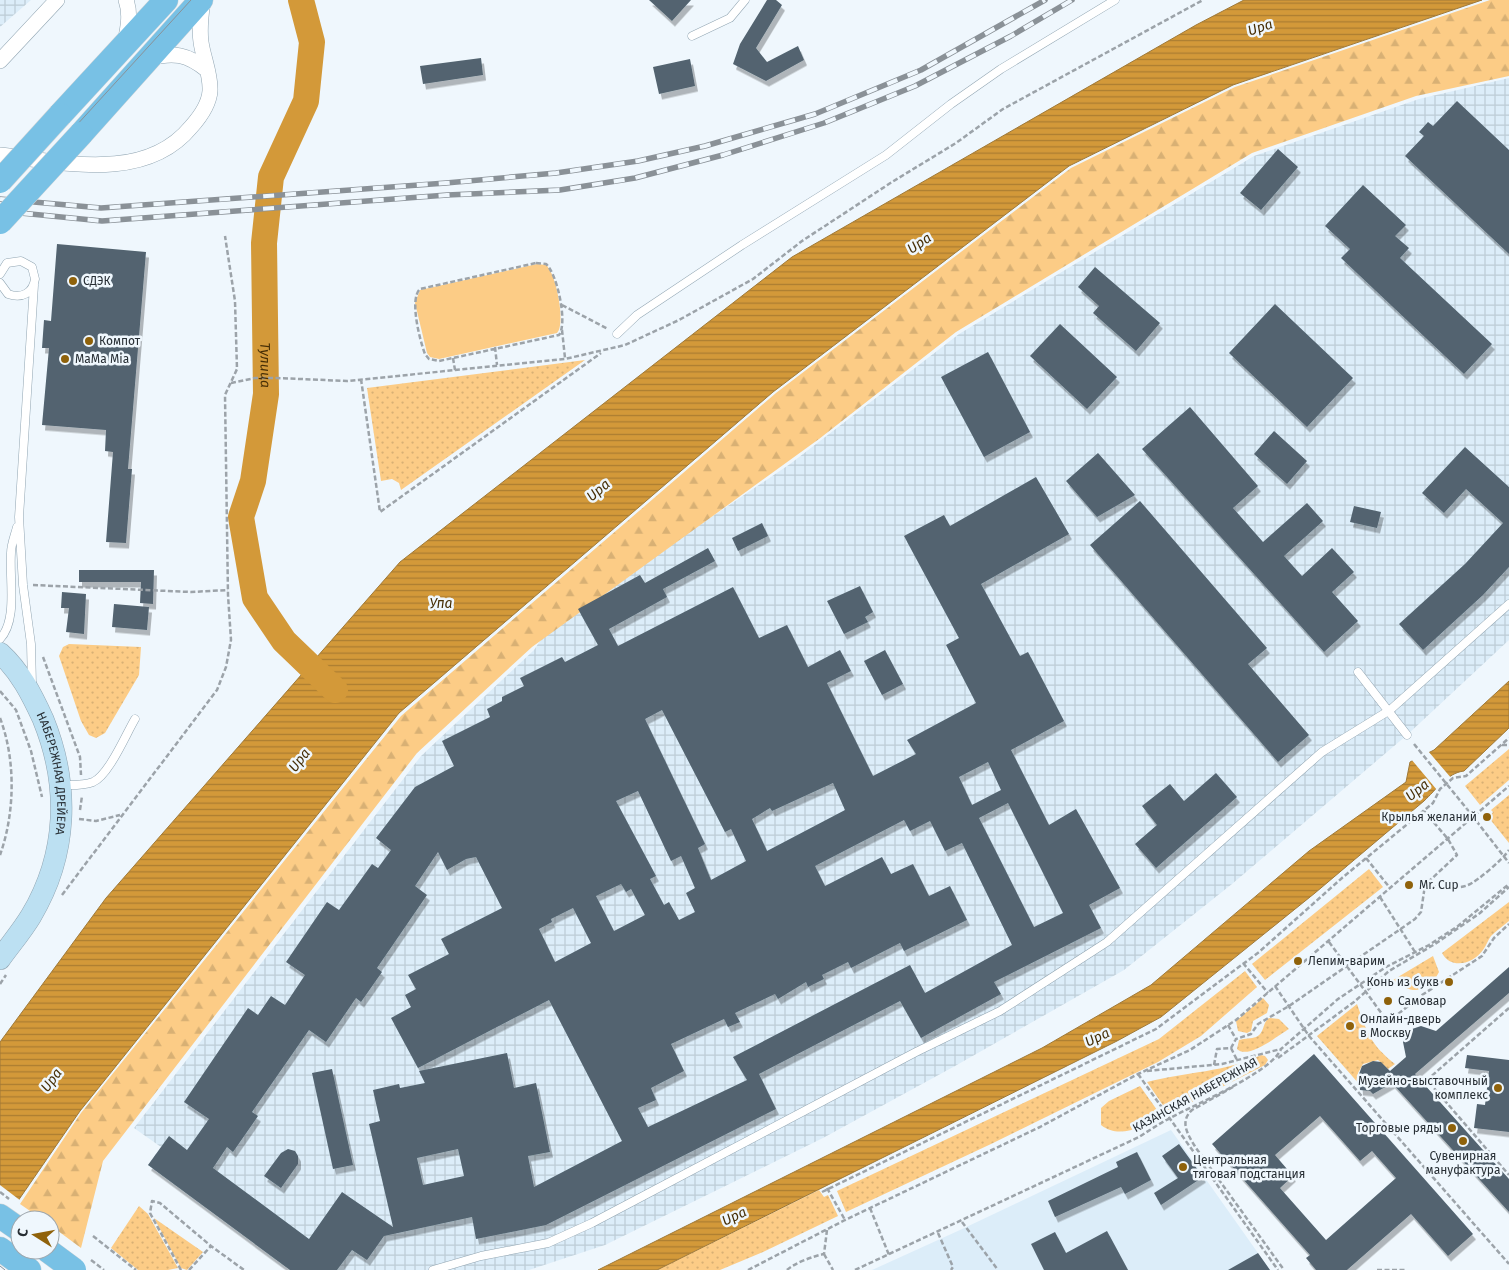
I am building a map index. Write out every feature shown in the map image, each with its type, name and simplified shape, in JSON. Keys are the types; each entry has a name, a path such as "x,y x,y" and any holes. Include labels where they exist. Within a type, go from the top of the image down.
{"main road":[{"path":"0,181 166,0"},
{"path":"0,222 202,0"},
{"name":"НАБЕРЕЖНАЯ ДРЕЙЕРА","path":"0,653 20,676 32,695 71,785 62,810 57,849 45,885 3,967"},
{"path":"0,1249 29,1270"},
{"path":"60,1255 82,1264"}],"street":[{"path":"0,61 57,0"},
{"path":"125,45 129,8 126,0"},
{"path":"0,155 96,166 142,160 180,140 203,113 210,91 200,40 202,0"},
{"path":"147,59 168,53 182,55 193,59 207,70"}],"lane":[{"path":"692,36 730,18 745,0"},
{"path":"617,334 637,315 734,250 886,155 950,104 1001,70 1115,0"},
{"path":"0,274 7,263 21,261 27,263 35,273 19,517 23,586 31,644 32,695"},
{"path":"0,283 4,290 14,296 23,296 34,285"},
{"path":"0,639 8,630 12,616 9,582 11,550 19,517"},
{"path":"432,1270 481,1256 548,1243 592,1223 916,1052 1000,1011 1107,942 1322,752 1390,710 1509,604"},
{"path":"1358,672 1390,710 1407,735"},
{"path":"71,785 95,781 106,770 135,719"}],"path":[{"path":"60,899 216,690 226,668 231,640 228,590 226,395 237,369 235,301 225,236"},
{"path":"562,330 554,337 453,358 434,360 425,354 414,303 416,293 423,287 536,263 546,264 553,271 561,305 564,320 562,330 565,359"},
{"path":"561,305 617,334 625,345"},
{"path":"495,348 497,365"},
{"path":"361,379 380,512 603,352"},
{"path":"453,358 455,370"},
{"path":"231,383 255,378 277,378"},
{"path":"29,592 30,585 191,592 228,590"},
{"path":"42,654 80,757 71,785 78,819 96,821 122,815"},
{"path":"0,691 16,710 31,751 43,799"},
{"path":"0,718 11,770 8,832 0,855"},
{"path":"822,1192 1156,1029 1243,963 1366,858 1433,804 1440,789 1454,778 1466,776 1509,738"},
{"path":"1414,744 1509,863"},
{"path":"1501,745 1509,745"},
{"path":"748,1270 754,1269 827,1229 1040,1126 1138,1074 1190,1050 1228,1025 1268,993 1509,786"},
{"path":"1231,1048 1236,1039 1251,1034 1258,1024 1289,1006 1400,929 1421,912 1425,885 1457,855 1448,839 1424,811"},
{"path":"1425,885 1438,887 1468,885 1504,857 1509,850"},
{"path":"1366,858 1390,888"},
{"path":"1284,1270 1196,1148 1185,1127 1185,1119 1192,1110 1259,1072 1309,1036 1366,992 1389,971 1436,944 1480,913 1509,885"},
{"name":"КАЗАНСКАЯ НАБЕРЕЖНАЯ","path":"855,1270 962,1222 1139,1137 1170,1118 1258,1071 1278,1057 1281,1049 1303,1028 1361,984 1386,967 1458,926 1509,885"},
{"path":"1380,897 1415,952"},
{"path":"1329,942 1388,1022 1422,995 1482,956 1494,938 1509,924"},
{"path":"1243,963 1268,993"},
{"path":"0,984 3,967"},
{"path":"1275,986 1309,1036 1509,1264"},
{"path":"1509,1008 1427,1080 1509,1175"},
{"path":"1228,1025 1236,1039"},
{"path":"1231,1048 1237,1060"},
{"path":"1214,1065 1217,1049 1231,1048"},
{"path":"1144,1071 1214,1065 1281,1049"},
{"path":"1138,1074 1278,1270"},
{"path":"827,1188 845,1220"},
{"path":"181,1270 150,1213 152,1202 160,1203 211,1246 244,1270"},
{"path":"870,1208 889,1255"},
{"path":"962,1222 998,1270"},
{"path":"827,1229 824,1254 833,1270"},
{"path":"937,1233 953,1267 952,1270"},
{"path":"93,1236 136,1270"},
{"path":"189,1270 211,1246"},
{"path":"786,1270 793,1264 803,1263 824,1254"},
{"path":"82,1264 104,1270"},
{"path":"1377,1270 1407,1270"}],"shaded area":[{"path":"0,0 31,0 0,27"},
{"path":"1509,78 1509,640 1407,735 1232,884 1124,970 955,1066 823,1138 605,1245 529,1270 290,1270 148,1165 161,1147 134,1128 421,756 534,650 550,626 790,464 959,334 1254,156 1419,99"},
{"path":"1171,1130 1270,1270 872,1270 960,1230"}],"green space":[{"path":"1490,0 1509,0 1509,76 1416,96 1252,153 956,332 819,439 532,647 417,753 103,1161 81,1248 60,1232 60,1210 29,1210 20,1204 81,1113 401,716 776,393 1071,168 1235,87"},
{"path":"537,264 546,265 550,270 556,288 560,310 560,328 557,333 439,359 430,357 427,353 415,303 420,290"},
{"path":"585,360 401,490 399,483 392,479 381,481 367,388"},
{"path":"69,644 141,647 139,675 105,733 96,738 89,735 81,721 59,656 63,647"},
{"path":"1509,749 1509,780 1480,805 1465,786"},
{"path":"1509,795 1509,843 1489,818 1493,812 1491,810"},
{"path":"1369,869 1383,887 1265,980 1252,964"},
{"path":"1509,902 1509,921 1491,936 1479,955 1468,962 1462,963 1451,962 1446,958 1442,953"},
{"path":"1433,956 1439,972 1430,985 1419,990 1413,990 1393,980"},
{"path":"1245,971 1257,987 1201,1036 1158,1062 991,1144 846,1212 837,1191 1159,1039"},
{"path":"1263,998 1269,1005 1267,1013 1253,1021 1251,1031 1247,1033 1238,1031 1236,1021"},
{"path":"1357,1004 1371,1038 1380,1051 1395,1064 1388,1069 1378,1060 1363,1064 1358,1073 1360,1085 1317,1036"},
{"path":"1269,1018 1279,1019 1289,1029 1248,1052 1242,1052 1237,1049 1239,1040 1254,1038 1259,1035"},
{"path":"1261,1055 1265,1056 1268,1060 1265,1065 1169,1114 1147,1082 1234,1065"},
{"path":"1140,1086 1162,1117 1131,1130 1116,1131 1101,1125 1101,1108 1109,1101"},
{"path":"819,1190 824,1197 828,1195 838,1216 763,1252 720,1270 657,1270"},
{"path":"139,1206 148,1214 178,1268 138,1270 111,1248"},
{"path":"154,1218 203,1252 187,1270 181,1268"}],"water":[{"name":"Упа","path":"1244,0 1482,0 1233,85 1069,166 773,392 399,713 80,1111 0,1227 0,1042 106,898 400,562 792,257 1196,25"},
{"name":"Upa","path":"1509,681 1509,728 1464,771 1447,778 1424,801 1315,893 1161,1017 1117,1041 657,1270 598,1270 1042,1048 1151,985 1309,851 1406,782 1410,762 1434,750"}],"pier":[{"path":"1428,751 1452,779 1437,790 1411,759"},
{"path":"0,1185 21,1201 14,1210 10,1210 10,1216 0,1229"}],"building":[{"path":"649,0 691,0 672,21"},
{"path":"767,0 776,0 782,5 756,48 767,62 798,46 804,60 766,81 733,64 740,44"},
{"path":"481,58 483,75 423,84 420,66"},
{"path":"690,59 695,86 659,94 653,67"},
{"path":"1457,101 1509,150 1509,254 1405,156 1424,136 1419,132 1428,122 1433,126"},
{"path":"1278,149 1298,167 1261,210 1240,193"},
{"path":"1363,185 1406,225 1395,236 1409,248 1400,258 1492,344 1464,374 1341,258 1350,249 1325,226"},
{"path":"57,244 146,252 128,469 132,469 126,543 106,542 113,452 105,451 106,430 42,425 49,348 42,348 44,320 51,321"},
{"path":"1095,267 1160,323 1136,351 1093,313 1099,306 1078,287"},
{"path":"1275,304 1353,378 1307,427 1229,353"},
{"path":"1060,324 1117,377 1087,409 1030,356"},
{"path":"988,352 1030,432 984,457 941,377"},
{"path":"1190,407 1258,486 1233,508 1263,542 1307,503 1323,521 1284,556 1302,576 1332,548 1354,572 1332,592 1358,621 1324,652 1142,449"},
{"path":"1274,431 1307,461 1287,484 1254,454"},
{"path":"1465,447 1509,487 1509,567 1483,595 1423,650 1399,624 1465,564 1503,523 1466,489 1444,513 1422,493"},
{"path":"1098,453 1135,495 1097,517 1066,481"},
{"path":"1036,477 1069,534 981,584 1020,656 1028,652 1064,721 1011,750 1049,825 1076,809 1120,888 1089,905 1101,928 994,982 1001,994 921,1038 900,1001 759,1074 776,1109 546,1225 476,1239 472,1217 384,1236 367,1260 352,1250 337,1270 290,1270 148,1165 169,1136 187,1150 209,1119 184,1102 248,1008 258,1015 271,996 285,1005 305,975 286,962 327,902 339,910 372,864 378,868 391,850 376,838 415,787 454,766 442,741 490,717 487,709 502,701 502,697 524,686 520,678 562,657 565,662 598,645 578,609 640,575 645,583 708,548 715,561 663,589 667,597 609,629 618,646 733,587 759,638 787,625 808,667 840,650 851,671 827,683 873,776 916,754 907,740 976,703 946,645 959,638 904,536 944,515 950,526","holes":["662,710 725,832 731,829 746,861 711,880 698,848 705,844 645,719","988,762 1001,790 972,805 959,777","833,783 845,810 767,851 752,819 770,808 772,811","638,791 671,861 681,856 695,888 686,893 695,912 679,920 669,902 664,905 650,879 656,876 616,801","1008,803 1063,913 1034,927 979,818","904,820 910,831 930,821 945,851 962,843 1012,945 925,993 910,965 733,1057 747,1080 648,1127 638,1108 656,1100 651,1088 684,1071 671,1044 724,1019 728,1027 740,1022 735,1013 775,994 778,999 806,982 808,987 824,979 822,975 848,962 851,968 900,943 904,951 967,920 950,886 929,896 913,864 891,874 882,857 825,886 815,866","438,852 447,870 466,859 476,857 502,908 441,939 449,954 408,975 416,989 405,995 411,1007 391,1018 418,1068 549,1000 622,1141 534,1187 528,1156 550,1152 536,1083 514,1088 507,1053 419,1071 425,1083 400,1088 399,1084 373,1090 380,1121 369,1124 393,1227 342,1192 309,1239 213,1168 227,1147 233,1152 258,1116 252,1112 309,1030 326,1042 356,998 361,1002 382,972 377,968 427,895 415,886","621,884 626,892 631,889 645,915 614,931 596,896","573,908 591,943 555,962 539,929 552,922 551,919","458,1149 464,1176 423,1185 417,1158"]},
{"path":"1140,501 1267,648 1248,664 1309,735 1278,762 1090,545"},
{"path":"1354,506 1381,512 1377,528 1350,522"},
{"path":"762,523 768,536 738,551 732,538"},
{"path":"79,570 154,570 153,604 140,603 141,582 79,582"},
{"path":"860,586 873,612 865,617 868,622 844,634 827,601"},
{"path":"62,592 86,594 84,634 66,632 69,608 61,608"},
{"path":"114,604 149,607 147,630 112,627"},
{"path":"885,650 903,684 882,695 864,661"},
{"path":"1216,773 1237,797 1156,868 1135,844 1157,825 1142,806 1170,784 1184,801"},
{"path":"1509,967 1509,993 1415,1074 1509,1179 1509,1212 1392,1083 1373,1094 1370,1091 1360,1090 1359,1074 1362,1066 1373,1061 1381,1062 1390,1071 1406,1057 1403,1042 1409,1030 1421,1026 1436,1031"},
{"path":"1314,1054 1473,1234 1448,1256 1411,1214 1347,1270 1316,1270 1306,1258 1310,1255 1212,1144","holes":["1320,1116 1360,1161 1372,1151 1396,1178 1326,1240 1280,1188 1293,1176 1275,1155"]},
{"name":"Музейно-выставочный комплекс","path":"1467,1055 1509,1060 1509,1132 1474,1128 1477,1104 1485,1105 1489,1071 1465,1068"},
{"path":"332,1069 353,1165 333,1169 312,1073"},
{"name":"Центральная тяговая подстанция","path":"1179,1144 1203,1177 1161,1205 1154,1193 1178,1178 1162,1156"},
{"path":"288,1149 295,1151 298,1156 298,1164 281,1188 264,1176 281,1153"},
{"path":"1137,1152 1151,1180 1125,1194 1121,1187 1055,1217 1048,1201 1118,1167 1116,1162"},
{"path":"1107,1231 1128,1270 1044,1270 1031,1244 1055,1232 1066,1253"},
{"path":"1258,1253 1270,1270 1228,1270"}],"waterway":[{"name":"Тулица","path":"301,0 312,42 306,101 271,177 264,243 266,394 253,481 241,517 255,598 284,641 335,690"}],"tram line":[{"path":"0,209 191,0"},
{"path":"0,1266 5,1270"}],"railway":[{"path":"0,199 101,208 446,183 556,173 638,161 705,146 815,114 921,70 1045,0"},
{"path":"0,211 102,221 447,195 560,190 635,178 723,155 824,123 915,86 1011,36 1072,0"}],"place":[{"name":"СДЭК","path":"73,281"},
{"name":"Компот","path":"89,341"},
{"name":"MaMa Mia","path":"65,359"},
{"name":"Крылья желаний","path":"1487,817"},
{"name":"Mr. Cup","path":"1409,885"},
{"name":"Лепим-варим","path":"1298,961"},
{"name":"Конь из букв","path":"1449,982"},
{"name":"Самовар","path":"1388,1001"},
{"name":"Онлайн-дверь в Москву","path":"1350,1026"},
{"name":"Музейно-выставочный комплекс","path":"1498,1088"},
{"name":"Торговые ряды","path":"1452,1128"},
{"name":"Сувенирная мануфактура","path":"1463,1141"},
{"name":"Центральная тяговая подстанция","path":"1183,1167"}]}
